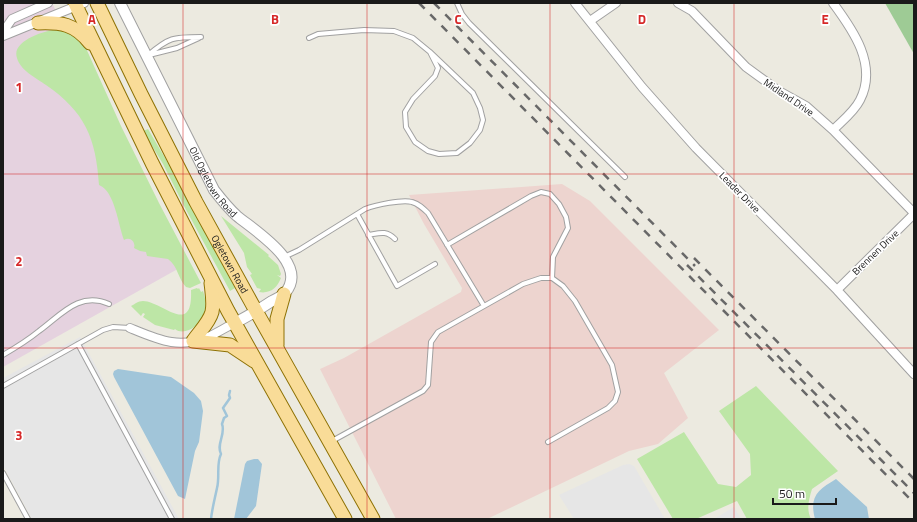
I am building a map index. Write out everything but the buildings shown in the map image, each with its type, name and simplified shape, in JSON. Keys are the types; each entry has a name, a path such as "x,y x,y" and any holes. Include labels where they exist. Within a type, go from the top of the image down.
{"main road":[{"name":"Ogletown Road","path":"97,3 196,202 373,519"},
{"path":"79,4 99,55 210,277 345,519"},
{"path":"38,23 55,22 82,33 99,55"},
{"path":"210,277 213,304 212,312 209,319 193,341 230,345 258,364"},
{"path":"277,349 276,324 284,294"}],"street":[{"path":"3,32 12,19 48,3"},
{"name":"Old Ogletown Road","path":"120,3 214,190 235,214 277,249 291,268 292,276 284,294"},
{"name":"Leader Drive","path":"576,3 642,87 696,148 837,290 914,374"},
{"path":"590,21 616,3"},
{"name":"Midland Drive","path":"678,3 692,11 746,67 779,91 806,106 834,130 914,213"},
{"path":"832,3 857,39 865,59 864,87 860,100 834,130"},
{"path":"3,36 38,23 79,4"},
{"name":"Brennen Drive","path":"837,290 914,213"},
{"path":"130,328 159,340 178,344 193,341 210,336 284,294"}],"lane":[{"path":"457,3 462,14 469,23 625,176"},
{"path":"309,38 318,34 364,30 394,32 414,38 430,52 473,93 480,108 482,120 480,130 470,143 456,153 439,154 428,151 415,142 406,127 405,112 413,99 435,76 438,68 430,52"},
{"path":"201,37 178,48 146,56 164,42 171,39 201,37"},
{"path":"447,245 531,196 541,192 550,194 559,204 566,217 568,228 553,257 552,278"},
{"path":"284,257 357,214 376,205 410,201 420,205 428,213 484,306"},
{"path":"357,214 397,286 435,264"},
{"path":"368,235 382,233 390,234 395,240"},
{"path":"330,443 423,392 428,385 430,342 438,332 523,284 541,278 552,278 563,286 575,301 612,365 618,392 615,401 608,408 548,442"},
{"path":"3,355 39,331 65,310 82,302 99,300 109,304"},
{"path":"3,386 103,330 114,327 130,328"},
{"path":"78,344 172,519"},
{"path":"3,473 28,519"}],"shaded area":[{"path":"3,3 52,3 183,266 3,367"},
{"path":"562,184 590,201 719,330 664,373 688,418 658,444 629,451 487,519 396,519 320,369 344,358 461,292 462,288 424,224 409,195"},
{"path":"80,337 179,519 32,519 3,465 3,378"},
{"path":"629,464 634,466 665,519 574,519 559,495 623,465"},
{"path":"734,507 741,519 714,519"}],"green space":[{"path":"885,3 914,3 914,54"},
{"path":"57,29 68,30 85,46 121,126 201,283 190,288 186,287 174,265 168,259 147,256 146,252 134,248 132,240 124,240 109,194 99,185 95,153 86,128 79,116 59,95 21,66 16,52 19,47 30,38 44,32"},
{"path":"148,129 168,163 235,288 230,291 163,164 143,131"},
{"path":"221,216 269,255 268,256 278,265 281,274 280,276 277,275 281,278 273,290 259,292 261,289 257,288 250,275 252,274 247,267 244,253"},
{"path":"199,288 201,292 203,291 204,294 204,314 206,315 200,322 188,330 179,331 155,325 143,317 145,314 143,313 141,316 131,306 143,301 151,302 175,314 182,315 187,312 190,304 191,290"},
{"path":"756,386 838,471 812,489 808,508 811,519 747,519 737,501 696,519 673,519 637,459 684,432 718,484 736,487 751,475 750,454 719,411"}],"water":[{"path":"118,369 171,377 194,393 201,401 203,411 199,442 195,451 185,499 178,496 114,377 114,371"},
{"path":"258,459 262,464 256,506 246,519 234,519 245,464 247,461"},
{"path":"836,479 867,507 869,519 815,519 813,505 816,494"}],"waterway":[{"path":"211,519 218,484 221,454 220,446 223,432 222,424 224,418 227,416 223,408 230,398 230,391"}],"railway":[{"path":"419,3 914,503"},
{"path":"434,3 695,266"},
{"path":"694,258 914,479"},
{"path":"687,265 914,493"}]}
